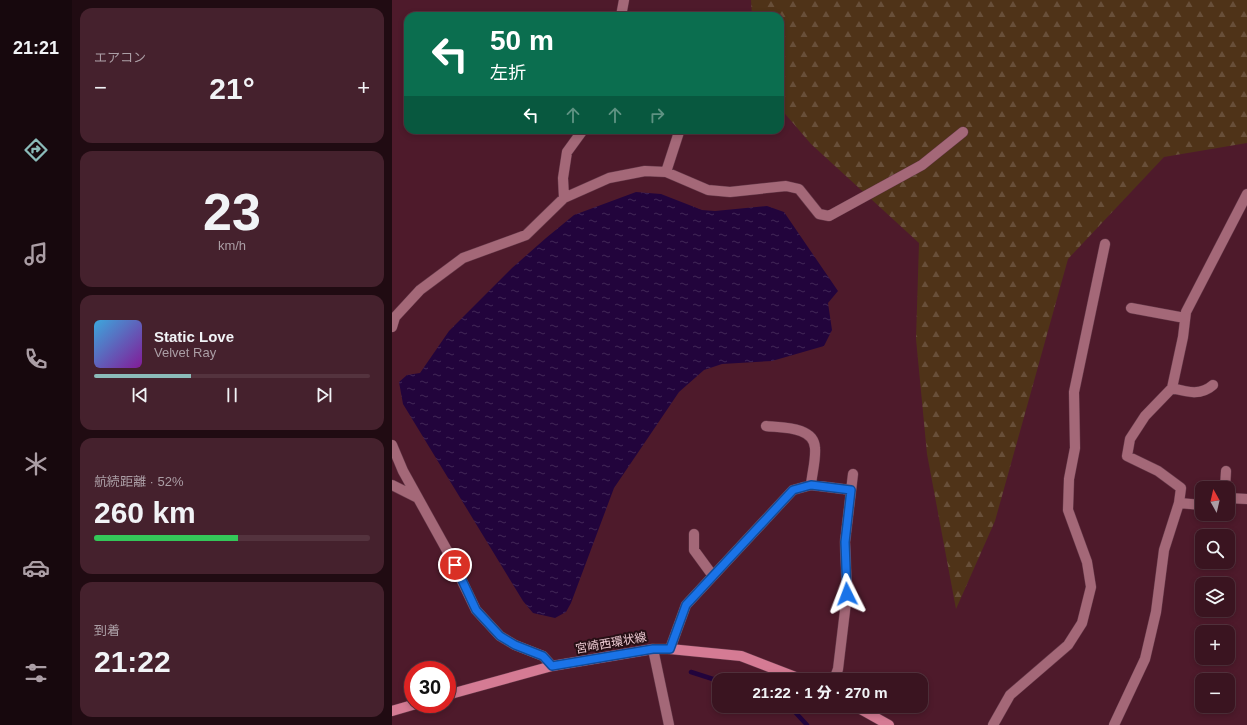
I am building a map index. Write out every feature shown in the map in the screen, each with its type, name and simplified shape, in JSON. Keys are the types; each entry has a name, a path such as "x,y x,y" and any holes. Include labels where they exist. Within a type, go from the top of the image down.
{"main road":[{"name":"宮崎西環状線","path":"456,693 552,666 653,649 670,649 741,656 784,673"},
{"path":"392,711 404,708"},
{"path":"868,713 889,725"}],"street":[{"path":"622,12 624,0"},
{"path":"392,327 395,317 420,290 463,258 526,235 564,198 609,178 645,171 666,172 708,190 730,192 786,186 798,189 819,214 828,216 922,165 963,132"},
{"path":"564,198 563,178 567,152 580,134"},
{"path":"666,172 678,134"},
{"path":"1114,725 1145,659 1156,612 1164,550 1181,488 1158,471 1127,456 1130,439 1145,416 1172,388 1183,337 1186,312 1247,194"},
{"path":"993,725 1010,695 1068,645 1082,623 1091,587 1087,562 1068,510 1069,479 1075,448 1074,392 1105,244"},
{"path":"1132,308 1185,318"},
{"path":"1172,388 1195,393 1208,390 1213,385"},
{"path":"766,426 798,429 811,438 816,447 811,485"},
{"path":"392,444 403,471 449,554 476,610 500,636 515,645 543,656 552,666"},
{"path":"1225,481 1226,471"},
{"path":"837,673 847,594 845,542 853,474"},
{"path":"392,485 418,498"},
{"path":"670,649 686,605 793,490 811,485 851,490"},
{"path":"1235,498 1247,499"},
{"path":"1178,503 1195,504"},
{"path":"694,534 694,550 713,576"},
{"path":"653,649 669,725"}],"green space":[{"path":"751,0 1247,0 1247,143 1164,157 1068,259 995,521 956,609 927,454 916,339 919,243 811,144 784,113 784,12 752,12"}],"water":[{"path":"636,192 661,194 702,210 715,211 767,206 784,212 838,291 828,303 832,330 824,346 772,361 722,364 704,370 679,392 614,488 571,603 566,612 555,618 533,613 523,601 403,404 399,382 407,375 420,373 449,331 512,268 574,215"}],"waterway":[{"path":"691,672 712,679"},
{"path":"796,713 807,725"}],"route":[{"path":"455,565 476,610 500,636 515,645 543,656 552,666 653,649 670,649 686,605 793,490 811,485 851,490 845,542 847,594"}]}
